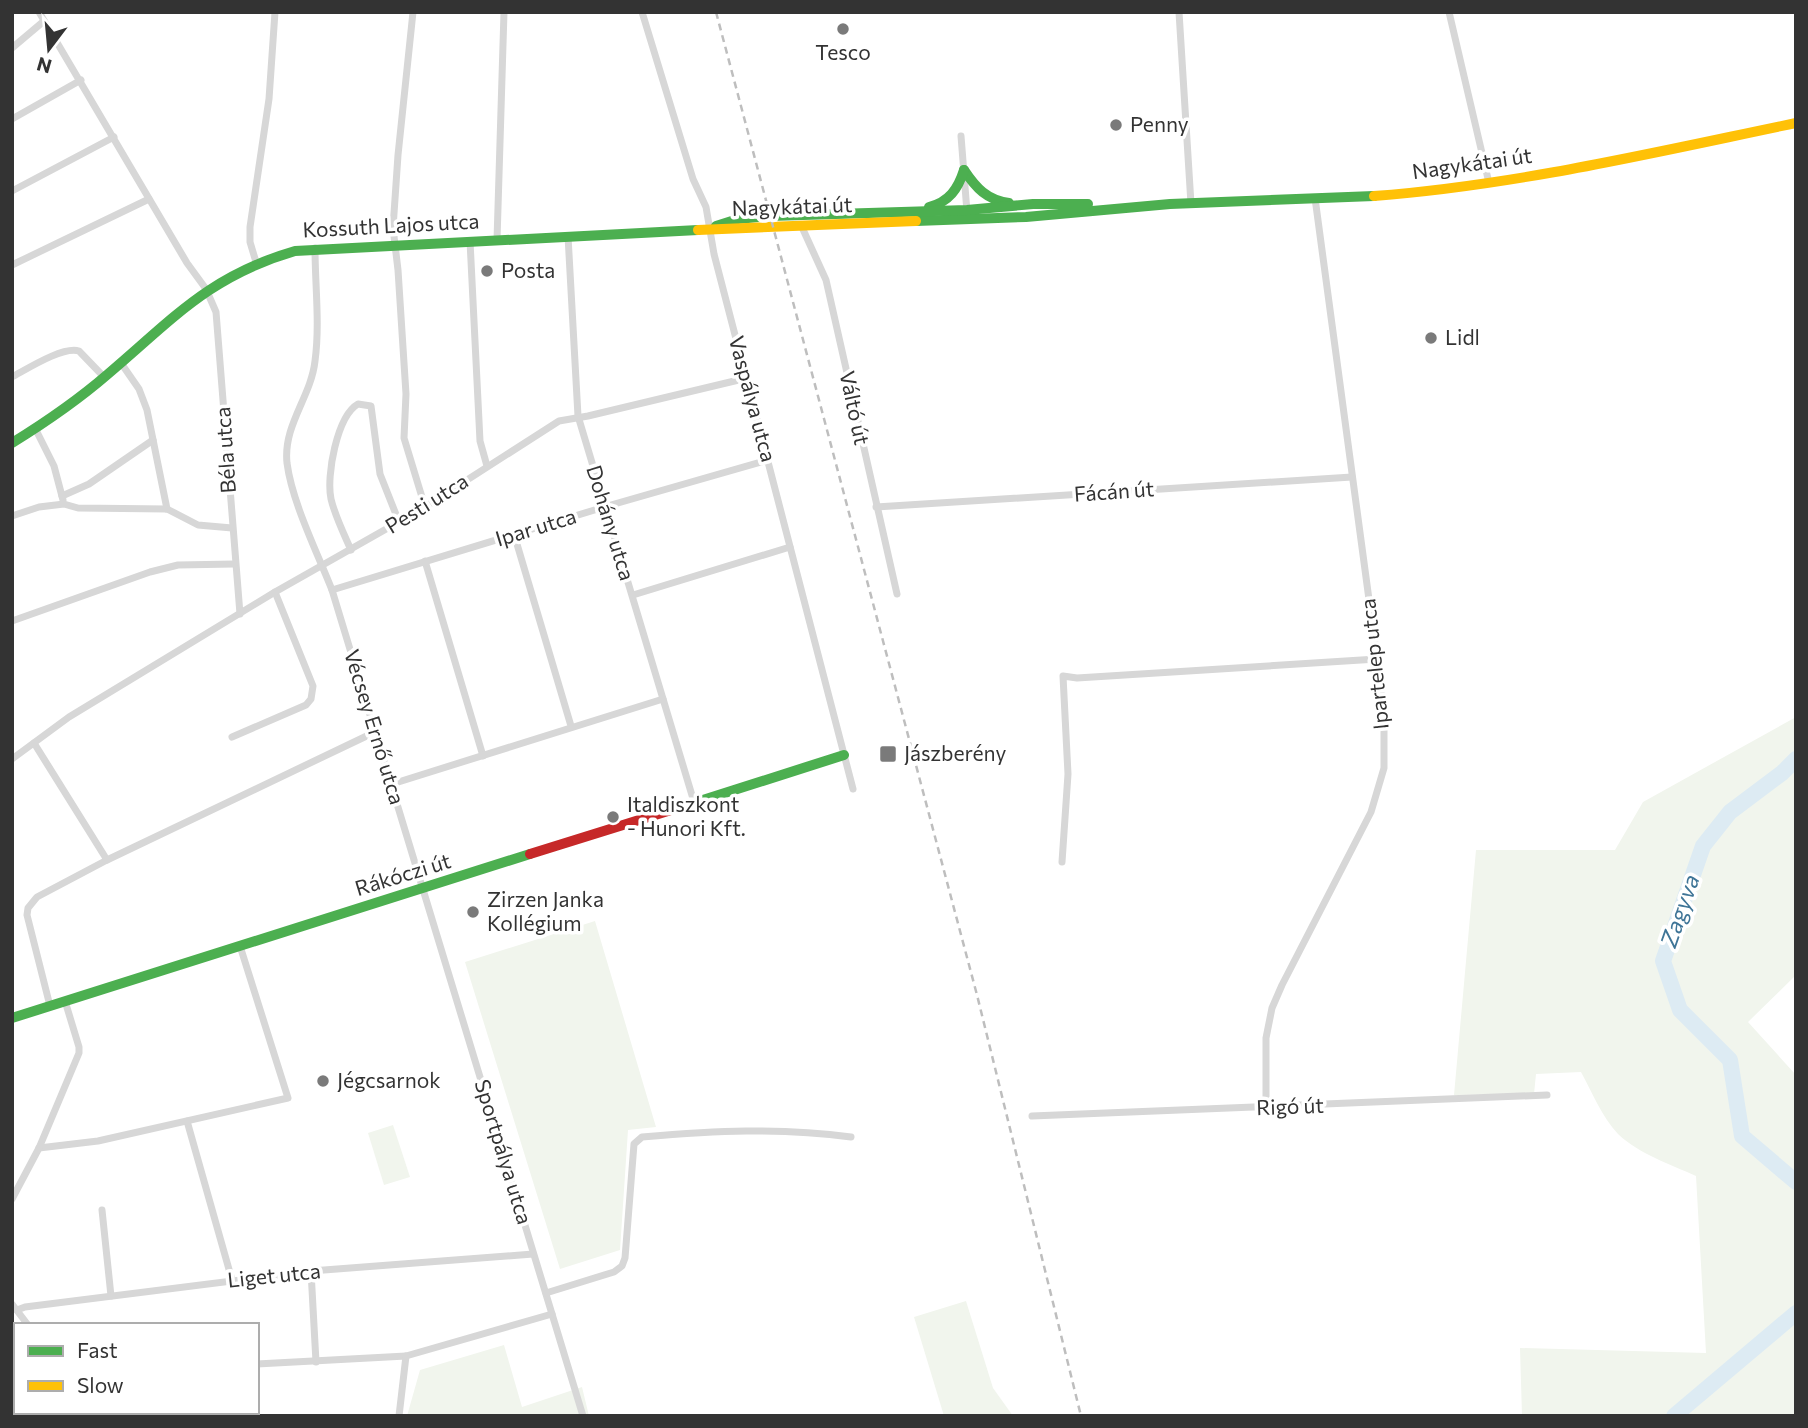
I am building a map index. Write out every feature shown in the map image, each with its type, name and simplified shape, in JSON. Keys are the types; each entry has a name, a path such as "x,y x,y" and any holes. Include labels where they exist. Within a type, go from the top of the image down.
{"street":[{"name":"Béla utca","path":"39,12 187,263 206,289 216,312 240,614"},
{"path":"256,262 250,242 250,228 269,99 275,12"},
{"path":"413,12 393,228 406,394 404,438 425,507"},
{"path":"497,240 504,12"},
{"name":"Vaspálya utca","path":"642,12 693,179 706,207 709,229 853,789"},
{"path":"1179,12 1191,204"},
{"path":"1449,12 1489,183"},
{"path":"12,48 44,21"},
{"path":"12,120 81,80"},
{"name":"Nagykátai út","path":"709,229 1409,193 1489,183 1611,162 1796,123"},
{"path":"961,135 967,215"},
{"path":"12,191 114,137"},
{"path":"964,170 984,196 997,202 1034,204"},
{"path":"911,210 939,205 952,197 960,186 964,170"},
{"name":"Ipartelep utca","path":"1266,1108 1266,1038 1272,1009 1371,812 1384,768 1384,719 1377,659 1315,198"},
{"path":"12,265 149,199"},
{"name":"Nagykátai út","path":"709,229 738,219 770,216 911,210 967,215 1034,204 1149,206"},
{"name":"Váltó út","path":"801,225 826,280 897,594"},
{"name":"Kossuth Lajos utca","path":"12,443 104,377 206,289 231,273 256,262 315,248 709,229"},
{"name":"Dohány utca","path":"568,236 578,416 694,802"},
{"path":"471,241 480,441 487,466"},
{"name":"Vécsey Ernő utca","path":"315,248 315,362 308,389 290,429 287,461 293,488 332,590 424,888"},
{"path":"12,377 52,356 73,349 79,351 104,377"},
{"path":"121,363 139,389 146,410 167,509"},
{"name":"Pesti utca","path":"12,759 69,718 275,592 425,507 559,421 747,378"},
{"path":"351,550 332,505 329,473 342,424 352,407 358,404 367,403 372,406 380,474 399,522"},
{"path":"35,428 54,466 63,500 78,508 167,509 198,525 232,528"},
{"path":"12,516 63,500 153,440"},
{"name":"Ipar utca","path":"332,590 768,460"},
{"name":"Fácán út","path":"876,508 1352,477"},
{"path":"514,534 571,726"},
{"path":"633,595 790,547"},
{"path":"425,561 483,756"},
{"path":"12,621 150,572 178,565 234,564"},
{"path":"232,737 306,705 314,692 275,592"},
{"path":"1062,862 1068,774 1063,676 1077,678 1377,659"},
{"path":"392,785 663,699"},
{"path":"50,1006 27,915 28,908 37,897 107,860 375,732"},
{"path":"34,743 107,860"},
{"name":"Rákóczi út","path":"12,1018 844,755"},
{"name":"Sportpálya utca","path":"424,888 583,1416"},
{"path":"39,1148 98,1141 288,1098 240,946"},
{"path":"12,1199 39,1148 79,1053 65,1001"},
{"name":"Rigó út","path":"1032,1116 1547,1096"},
{"path":"187,1121 232,1280"},
{"path":"546,1293 614,1272 622,1266 625,1258 634,1144 642,1137 755,1130 805,1130 850,1137"},
{"path":"102,1210 111,1296"},
{"name":"Liget utca","path":"15,1307 310,1271 533,1254"},
{"path":"310,1271 316,1362"},
{"path":"15,1307 26,1323"},
{"path":"259,1364 406,1356 552,1314"},
{"path":"399,1416 406,1356"}],"shaded area":[{"path":"1796,717 1796,975 1748,1022 1796,1075 1796,1416 1522,1416 1520,1348 1706,1353 1696,1176 1645,1153 1618,1134 1602,1112 1581,1072 1536,1074 1534,1094 1454,1095 1476,850 1615,850 1643,802"},
{"path":"595,921 656,1127 628,1130 620,1250 560,1269 465,962"},
{"path":"393,1125 410,1177 384,1185 368,1133"},
{"path":"966,1301 993,1388 1013,1416 944,1416 914,1317"},
{"path":"504,1345 522,1407 582,1387 589,1416 407,1416 420,1370"}],"waterway":[{"name":"Zagyva","path":"1796,759 1782,773 1730,812 1703,846 1663,961 1680,1010 1730,1060 1742,1136 1796,1182"},
{"name":"Zagyva","path":"1674,1416 1796,1313"}],"railway":[{"path":"716,12 977,995 1081,1416"}],"traffic: fast":[{"path":"964,170 983,192 994,199 1009,203"},
{"path":"929,207 952,194 964,170"},
{"path":"916,221 1026,217 1170,204 1374,196"},
{"path":"716,226 738,219 770,216 1088,204"},
{"path":"12,443 85,393 215,286 265,261 295,251 698,230"},
{"path":"684,806 844,755"},
{"path":"12,1018 530,854"}],"traffic: slow":[{"path":"1374,196 1533,176 1796,123"},
{"path":"698,230 916,221"}],"traffic: jam":[{"path":"530,854 684,806"}],"place":[{"name":"Tesco","path":"843,29"},
{"name":"Penny","path":"1116,125"},
{"name":"Posta","path":"487,271"},
{"name":"Lidl","path":"1431,338"},
{"name":"Jászberény","path":"888,754"},
{"name":"Italdiszkont - Hunori Kft.","path":"613,817"},
{"name":"Zirzen Janka Kollégium","path":"473,912"},
{"name":"Jégcsarnok","path":"323,1081"}]}
